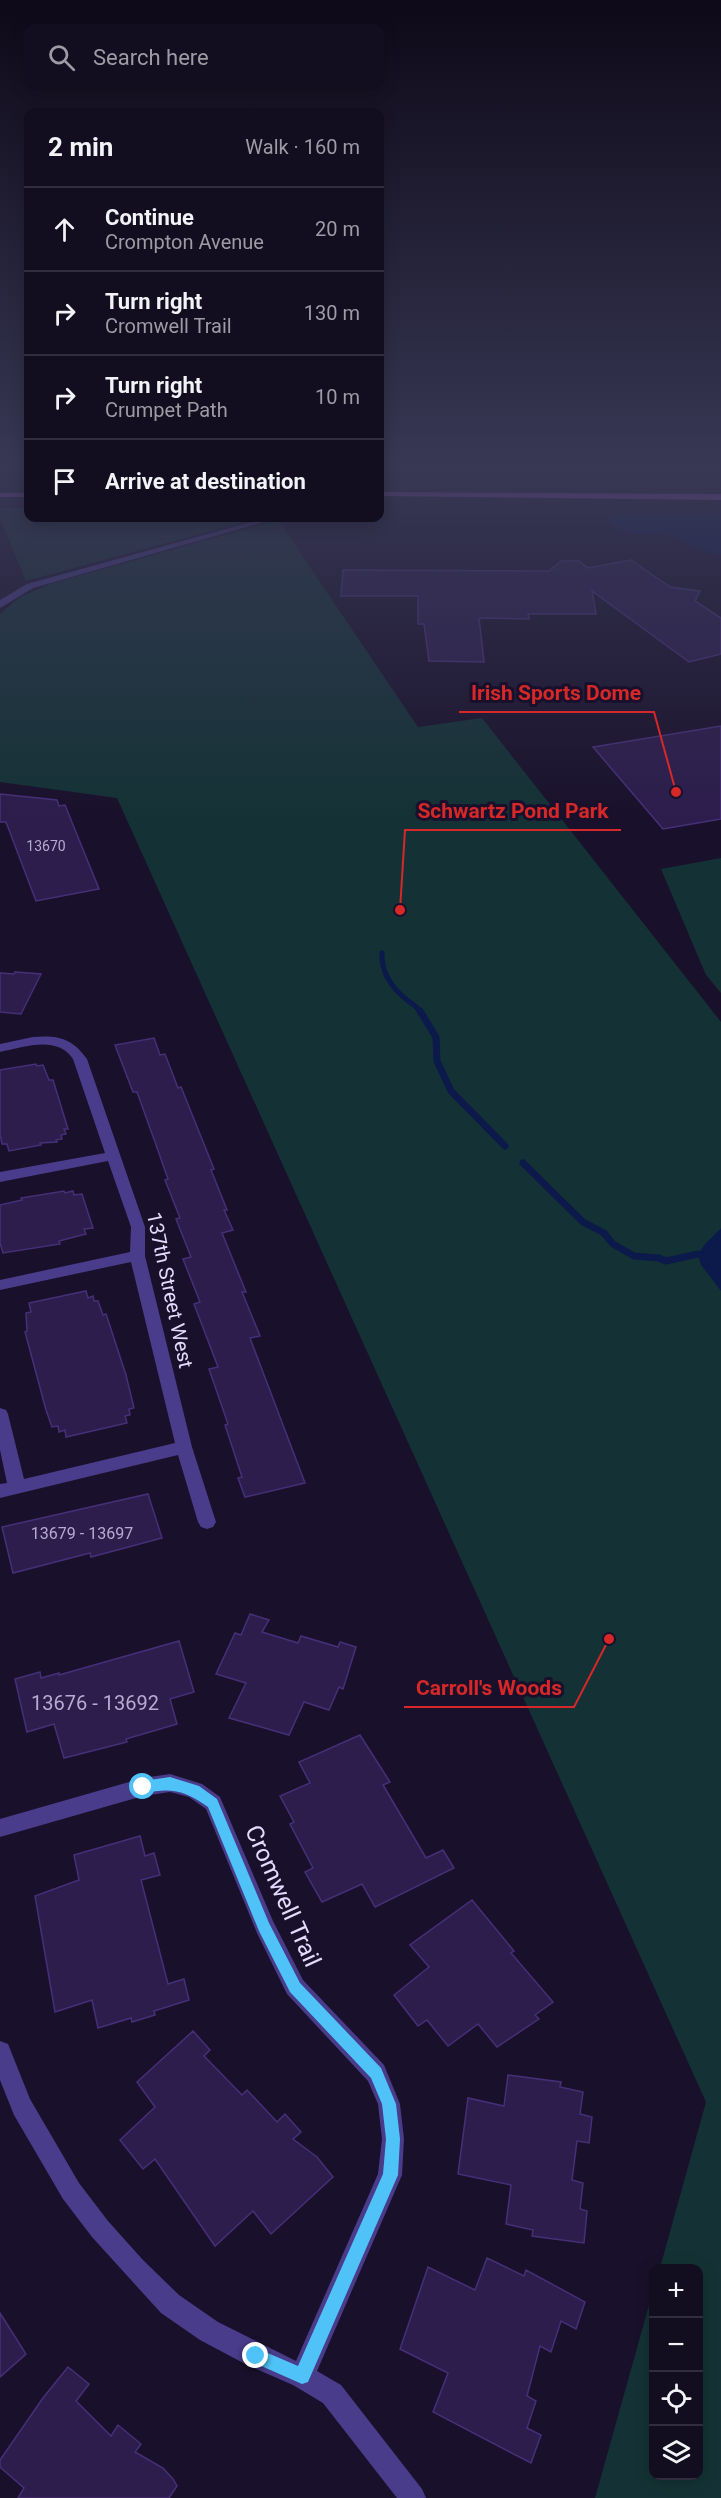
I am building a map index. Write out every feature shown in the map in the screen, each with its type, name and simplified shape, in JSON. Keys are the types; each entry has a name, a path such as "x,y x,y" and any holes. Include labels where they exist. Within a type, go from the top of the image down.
{"street":[{"path":"0,605 30,586 39,584"},
{"name":"137th Street West","path":"0,1048 47,1040 63,1041 75,1049 80,1059 138,1227 137,1256 184,1447 207,1522"},
{"path":"0,1177 113,1156"},
{"path":"0,1285 137,1256"},
{"path":"0,1414 8,1489 184,1447"},
{"name":"Cromwell Trail","path":"0,1828 143,1787 170,1783 195,1790 213,1803 264,1926 295,1988 376,2073 389,2104 393,2139 390,2175 302,2376"},
{"path":"0,2052 22,2107 71,2191 100,2229 135,2268 170,2304 209,2331 256,2356 302,2376 332,2394 413,2498"}],"green space":[{"path":"52,584 321,584 418,727 482,718 721,1022 721,2498 595,2498 649,2305 649,2480 703,2480 703,2264 661,2264 706,2102 117,798 0,782 0,614 20,597"},
{"path":"721,858 721,993 706,975 661,869"}],"water":[{"path":"721,1228 721,1291 701,1265 698,1254"}],"building":[{"path":"342,584 665,584 670,587 700,591 695,601 721,618 721,654 689,662 592,591 596,614 528,614 529,619 479,618 484,662 429,661 424,624 418,624 418,596 341,596"},
{"path":"721,726 721,819 663,829 593,747"},
{"path":"0,794 57,800 59,806 65,805 99,889 36,901 6,822 0,822"},
{"path":"15,972 41,974 21,1014 0,1012 0,973 14,974"},
{"path":"154,1038 160,1055 165,1054 178,1088 181,1087 214,1169 211,1170 233,1230 222,1233 246,1292 242,1292 260,1336 250,1338 305,1483 245,1497 238,1478 242,1477 225,1425 228,1424 209,1369 218,1367 194,1304 200,1302 183,1259 191,1257 176,1219 180,1218 165,1180 168,1179 137,1092 133,1092 115,1045"},
{"path":"36,1064 37,1066 43,1065 49,1080 53,1080 68,1129 64,1129 66,1134 61,1135 62,1139 56,1140 57,1142 40,1143 41,1145 9,1151 7,1144 2,1144 0,1134 0,1070"},
{"path":"64,1191 65,1193 73,1191 74,1195 82,1194 93,1228 84,1229 86,1234 59,1241 60,1244 3,1253 0,1243 0,1205 22,1200 21,1198"},
{"path":"86,1291 88,1298 93,1296 94,1301 98,1301 103,1315 106,1314 134,1408 129,1409 130,1415 125,1416 127,1423 66,1437 65,1430 59,1432 58,1426 52,1427 46,1410 25,1332 27,1331 26,1313 31,1312 29,1303"},
{"path":"148,1494 162,1538 91,1557 90,1553 13,1573 2,1527"},
{"path":"250,1614 269,1620 262,1632 298,1643 301,1636 338,1647 340,1642 356,1647 343,1689 339,1687 329,1710 304,1702 289,1735 229,1718 246,1683 216,1674 235,1633 241,1635"},
{"path":"179,1641 194,1692 170,1699 177,1724 126,1739 127,1742 64,1758 54,1724 27,1732 15,1679 40,1672 41,1678 59,1673 59,1675"},
{"path":"360,1735 390,1782 383,1785 426,1858 443,1850 454,1868 375,1907 362,1884 322,1902 305,1872 313,1868 290,1824 294,1822 280,1796 310,1783 299,1762"},
{"path":"140,1836 145,1856 154,1853 160,1875 141,1880 168,1984 184,1979 189,2000 154,2011 155,2015 132,2022 131,2018 98,2028 92,2000 55,2012 35,1896 79,1880 74,1855"},
{"path":"472,1900 514,1951 511,1953 553,2002 535,2015 539,2019 497,2047 478,2024 448,2046 427,2020 418,2026 394,1995 429,1967 410,1945"},
{"path":"193,2031 210,2050 204,2056 242,2095 247,2090 277,2122 285,2114 301,2132 293,2139 317,2157 333,2177 271,2234 253,2211 215,2246 155,2159 143,2169 120,2140 155,2107 137,2082"},
{"path":"508,2075 561,2082 560,2087 583,2092 580,2114 592,2117 589,2143 577,2141 572,2180 583,2183 580,2209 587,2211 584,2243 532,2236 533,2230 506,2224 511,2185 458,2174 468,2098 504,2106"},
{"path":"487,2258 524,2276 526,2270 585,2302 576,2329 561,2321 551,2352 540,2346 527,2396 536,2401 527,2428 541,2435 531,2463 433,2412 448,2373 400,2349 428,2267 475,2290"},
{"path":"0,2313 26,2354 0,2377"},
{"path":"68,2367 89,2384 76,2401 111,2436 118,2425 141,2444 135,2452 163,2468 173,2479 177,2486 169,2498 18,2498 24,2488 0,2467 0,2460 43,2398"}],"waterway":[{"path":"382,953 383,967 388,980 420,1013"},
{"path":"420,1011 436,1037 437,1061 451,1091 505,1146"},
{"path":"523,1163 583,1222 604,1233 613,1244 634,1256 659,1258 666,1261 698,1254"}],"place":[{"name":"Irish Sports Dome","path":"676,792"},
{"name":"Schwartz Pond Park","path":"400,910"},
{"name":"Carroll's Woods","path":"609,1639"}],"route":[{"path":"143,1787 170,1783 195,1790 213,1803 264,1926 295,1988 376,2073 389,2104 393,2139 390,2175 302,2376 256,2356"}]}
